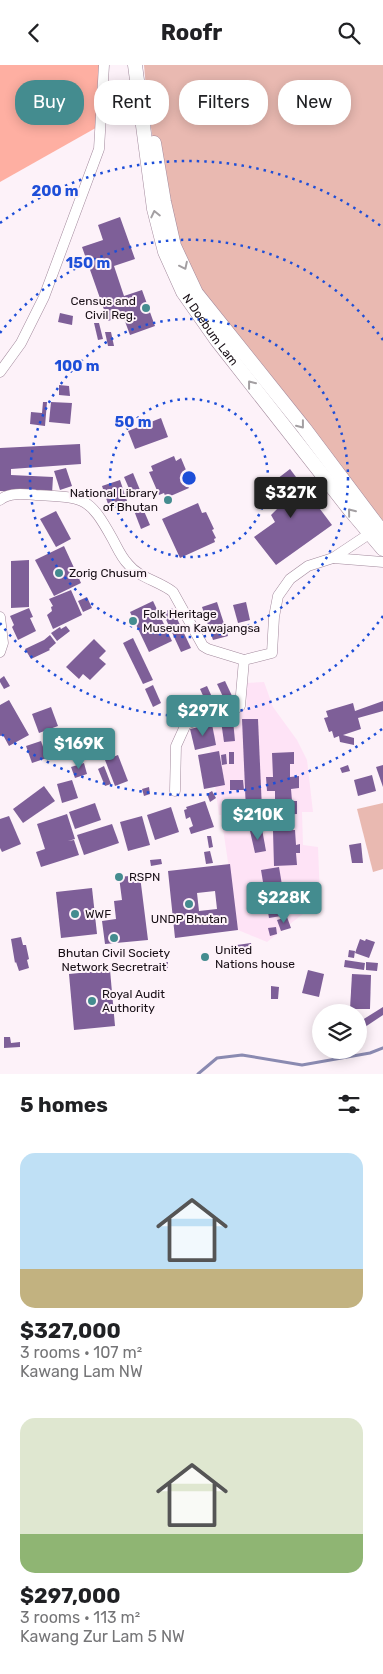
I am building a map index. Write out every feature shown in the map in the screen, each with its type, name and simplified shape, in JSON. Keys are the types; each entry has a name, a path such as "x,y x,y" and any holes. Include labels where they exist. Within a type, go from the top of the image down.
{"main road":[{"name":"N Doebum Lam","path":"135,65 154,209 165,252 183,292 216,339 377,531"},
{"name":"N Doebum Lam","path":"144,65 148,110 164,202 174,246 196,293 304,428 377,531 383,549"}],"street":[{"path":"0,373 21,343 44,297 99,149 104,65"},
{"path":"0,500 7,495 34,495 76,498 86,502 97,513 127,564 134,571 167,587 173,592 203,646 214,652 244,659 272,653 274,617 278,596 290,579 308,566 333,558 377,531"},
{"path":"333,558 383,561"},
{"path":"0,617 3,643 0,652"},
{"path":"176,791 176,746 186,724 200,718 229,713 240,706 244,659"}],"shaded area":[{"path":"0,65 107,65 106,80 94,80 94,125 101,125 0,182"},
{"path":"144,65 383,65 383,526 202,302 169,234 151,125 169,125 169,80 145,80"},
{"path":"264,682 273,707 297,740 307,760 313,812 302,812 303,845 318,847 320,898 317,903 267,942 238,930 221,815 219,815 205,712 247,709 246,683"},
{"path":"383,803 383,869 373,872 357,809"}],"building":[{"path":"120,217 135,259 114,266 124,296 142,290 155,326 130,335 123,316 108,321 82,247 103,240 98,225"},
{"path":"60,313 73,316 72,325 58,322"},
{"path":"94,323 99,323 103,339 98,340"},
{"path":"105,332 111,332 114,346 108,346"},
{"path":"59,385 69,386 70,396 59,395"},
{"path":"43,402 47,402 45,426 30,424 31,412 42,413"},
{"path":"51,402 72,403 70,424 49,422"},
{"path":"161,418 168,437 135,449 128,431"},
{"path":"80,444 81,464 11,469 11,475 53,477 52,494 0,491 0,448"},
{"path":"174,456 176,461 181,458 191,482 187,484 189,488 166,498 164,493 159,495 149,472 153,471 151,466"},
{"path":"66,468 72,486 60,490 54,471"},
{"path":"290,469 332,525 276,565 254,537 275,522 271,515 278,508 264,489"},
{"path":"133,473 140,490 131,493 124,477"},
{"path":"120,480 127,501 109,507 102,486"},
{"path":"198,503 202,513 206,512 214,529 212,530 216,538 214,539 215,542 180,558 162,519"},
{"path":"141,504 150,525 141,529 133,508"},
{"path":"56,511 71,539 56,547 40,519"},
{"path":"64,546 81,583 54,596 35,560"},
{"path":"29,560 29,607 11,608 11,561"},
{"path":"71,590 82,615 53,629 47,615 52,611 51,607 53,606 49,599"},
{"path":"87,597 92,608 83,612 78,601"},
{"path":"153,601 172,641 149,652 130,612"},
{"path":"217,602 228,636 213,640 202,607"},
{"path":"246,602 250,620 238,623 233,605"},
{"path":"29,608 33,617 30,618 36,631 18,640 12,627 14,625 10,616"},
{"path":"172,608 191,648 181,652 163,613"},
{"path":"66,626 70,631 57,641 51,633 60,627 61,629"},
{"path":"50,635 56,643 50,650 31,659 25,649"},
{"path":"133,638 153,680 143,684 123,643"},
{"path":"94,639 106,651 99,658 106,664 90,680 83,674 79,679 66,667"},
{"path":"4,676 10,686 4,689 0,679"},
{"path":"225,681 233,698 225,701 217,684"},
{"path":"153,685 161,703 153,707 145,689"},
{"path":"207,686 212,697 205,700 200,689"},
{"path":"9,700 29,735 9,746 3,735 0,736 0,705"},
{"path":"383,701 383,711 358,718 361,729 343,735 354,738 354,745 340,742 339,736 334,738 332,731 329,732 324,718 328,717 326,711 353,703 355,711"},
{"path":"51,707 58,726 39,733 32,714"},
{"path":"242,719 258,719 262,810 246,811"},
{"path":"233,720 235,741 224,742 221,721"},
{"path":"212,724 216,745 195,750 190,729"},
{"path":"41,741 47,758 32,763 26,746"},
{"path":"219,751 225,785 204,789 198,755"},
{"path":"229,752 234,752 234,764 229,764"},
{"path":"294,752 294,764 290,764 290,777 299,776 299,788 291,789 292,801 297,801 297,814 275,815 275,791 267,791 266,777 273,777 272,753"},
{"path":"226,754 227,764 222,765 221,755"},
{"path":"118,755 128,781 115,786 105,760"},
{"path":"84,763 87,774 75,778 71,767"},
{"path":"348,765 350,771 342,773 340,768"},
{"path":"383,765 383,787 376,767"},
{"path":"104,766 111,784 105,786 98,769"},
{"path":"372,775 376,791 358,796 354,780"},
{"path":"72,780 78,798 62,803 57,784"},
{"path":"230,780 243,780 244,790 230,790"},
{"path":"44,786 55,801 23,823 13,809"},
{"path":"149,787 150,794 144,796 142,789"},
{"path":"212,791 216,798 210,802 207,794"},
{"path":"205,801 214,827 191,834 189,828 193,826 190,817 186,819 184,810 187,809 186,807"},
{"path":"95,803 101,820 75,829 69,812"},
{"path":"171,807 179,832 155,840 147,815"},
{"path":"67,814 75,839 68,841 74,840 79,855 41,867 36,852 45,849 37,824"},
{"path":"9,816 21,844 2,852 0,848 0,819"},
{"path":"142,816 150,845 128,851 120,822"},
{"path":"112,824 119,843 84,855 77,835"},
{"path":"262,829 266,851 255,853 250,831"},
{"path":"295,830 296,845 300,844 300,853 296,853 297,865 274,866 273,831"},
{"path":"207,836 211,836 213,847 209,848"},
{"path":"361,843 363,863 352,863 349,845"},
{"path":"210,851 213,863 206,864 204,852"},
{"path":"161,859 162,864 151,866 150,860"},
{"path":"230,864 238,930 175,938 168,871","holes":["215,891 217,909 199,911 197,893"]},
{"path":"279,867 287,915 269,918 261,870"},
{"path":"139,875 148,940 105,944 102,921 116,919 114,901 122,900 119,877"},
{"path":"92,888 97,934 61,938 56,892"},
{"path":"287,917 291,928 281,931 277,920"},
{"path":"276,927 277,934 270,936 268,928"},
{"path":"21,937 23,945 26,945 29,968 19,971 15,963 11,939"},
{"path":"360,939 375,942 369,958 355,953"},
{"path":"251,943 252,949 231,952 230,946"},
{"path":"349,950 355,951 354,958 348,957"},
{"path":"345,960 365,963 364,970 344,967"},
{"path":"168,962 168,968 157,969 157,964"},
{"path":"366,962 378,963 377,971 366,970"},
{"path":"110,970 115,1026 74,1030 69,974"},
{"path":"308,970 324,974 319,997 302,993"},
{"path":"352,974 371,975 370,1009 367,1009 367,1004 350,1004"},
{"path":"271,986 279,987 278,999 271,999"},
{"path":"383,1007 383,1015 367,1026 367,1017"},
{"path":"4,1037 10,1037 11,1043 20,1042 20,1047 4,1048"}],"waterway":[{"path":"198,1074 217,1058 242,1055 302,1065 370,1053 383,1048"}],"place":[{"name":"Census and Civil Reg.","path":"146,308"},
{"name":"National Library of Bhutan","path":"168,500"},
{"name":"Zorig Chusum","path":"59,573"},
{"name":"Folk Heritage Museum Kawajangsa","path":"133,621"},
{"name":"RSPN","path":"119,877"},
{"name":"UNDP Bhutan","path":"189,904"},
{"name":"WWF","path":"75,914"},
{"name":"Bhutan Civil Society Network Secretrait","path":"114,938"},
{"name":"United Nations house","path":"205,957"},
{"name":"Royal Audit Authority","path":"92,1001"}]}
